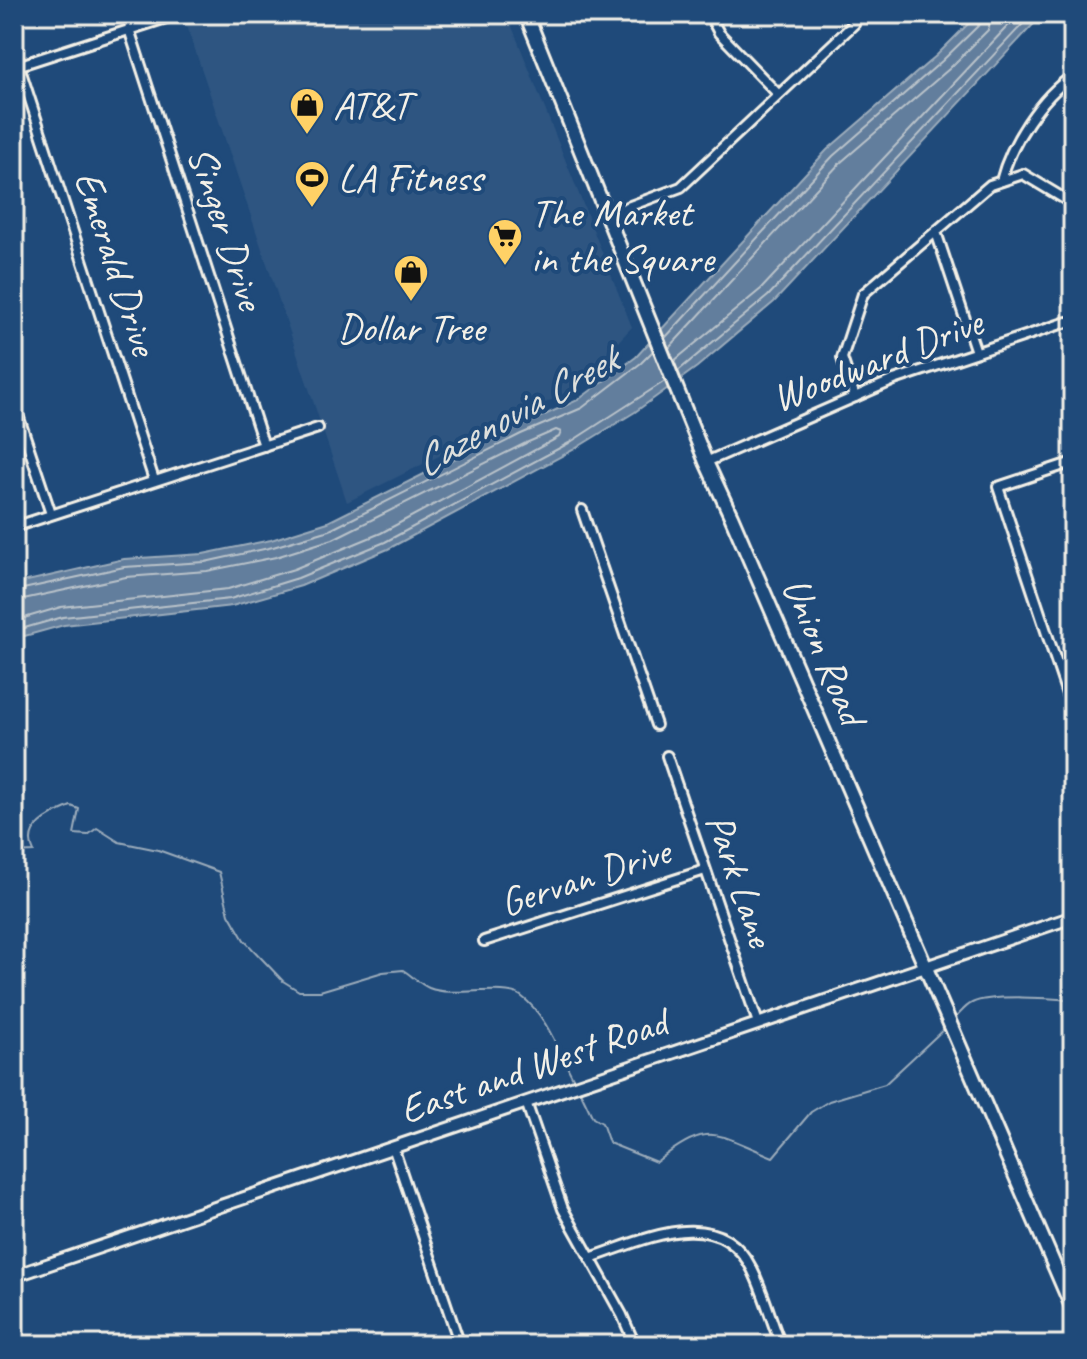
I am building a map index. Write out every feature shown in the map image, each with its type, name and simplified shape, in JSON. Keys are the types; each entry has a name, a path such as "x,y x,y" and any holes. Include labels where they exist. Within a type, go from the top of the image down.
{"main road":[{"name":"Union Road","path":"526,14 706,462 1073,1309"}],"street":[{"path":"17,66 166,18 165,14"},
{"path":"709,14 719,33 778,94"},
{"path":"606,215 681,187 854,24 848,14"},
{"name":"Singer Drive","path":"129,29 264,446"},
{"name":"Emerald Drive","path":"17,66 154,480"},
{"path":"1001,181 1027,126 1059,86 1073,76"},
{"path":"855,397 842,358 863,294 990,185 1023,174 1073,204"},
{"path":"936,232 976,352"},
{"name":"Woodward Drive","path":"706,462 894,380 1067,322 1073,323"},
{"path":"14,403 51,514"},
{"path":"14,527 318,428"},
{"path":"1073,462 998,487 1073,712"},
{"path":"582,510 656,725"},
{"name":"Park Lane","path":"667,756 758,1023"},
{"name":"Gervan Drive","path":"484,941 705,870"},
{"name":"East and West Road","path":"14,1276 1073,917"},
{"path":"526,1102 563,1209 622,1315 635,1345"},
{"path":"393,1147 460,1345"},
{"path":"590,1258 672,1231 697,1230 724,1239 740,1253 752,1271 781,1345"}],"shaded area":[{"path":"183,14 507,14 632,327 575,388 347,502"}],"water":[{"path":"978,14 1043,14 774,302 697,367 635,412 573,450 388,549 301,586 232,606 64,625 14,639 14,584 124,559 203,554 271,540 328,522 578,400 636,357 827,150 937,55"}],"waterway":[{"path":"14,853 34,852 32,835 48,817 71,806 79,809 74,834 88,835 97,828 119,842 158,850 219,872 229,914 244,940 283,981 299,991 320,991 383,972 403,970 439,991 513,993 521,996 538,1013 574,1080"},
{"path":"953,1020 969,1004 992,998 1073,1000"},
{"path":"579,1089 593,1118 602,1123 609,1143 656,1162 689,1140 713,1135 773,1157 811,1112 829,1101 885,1084 946,1027"}],"place":[{"name":"AT&T","path":"307,136"},
{"name":"LA Fitness","path":"312,209"},
{"name":"The Market in the Square","path":"505,267"},
{"name":"Dollar Tree","path":"411,303"}],"water label":[{"name":"Cazenovia Creek","path":"516,411"}]}
